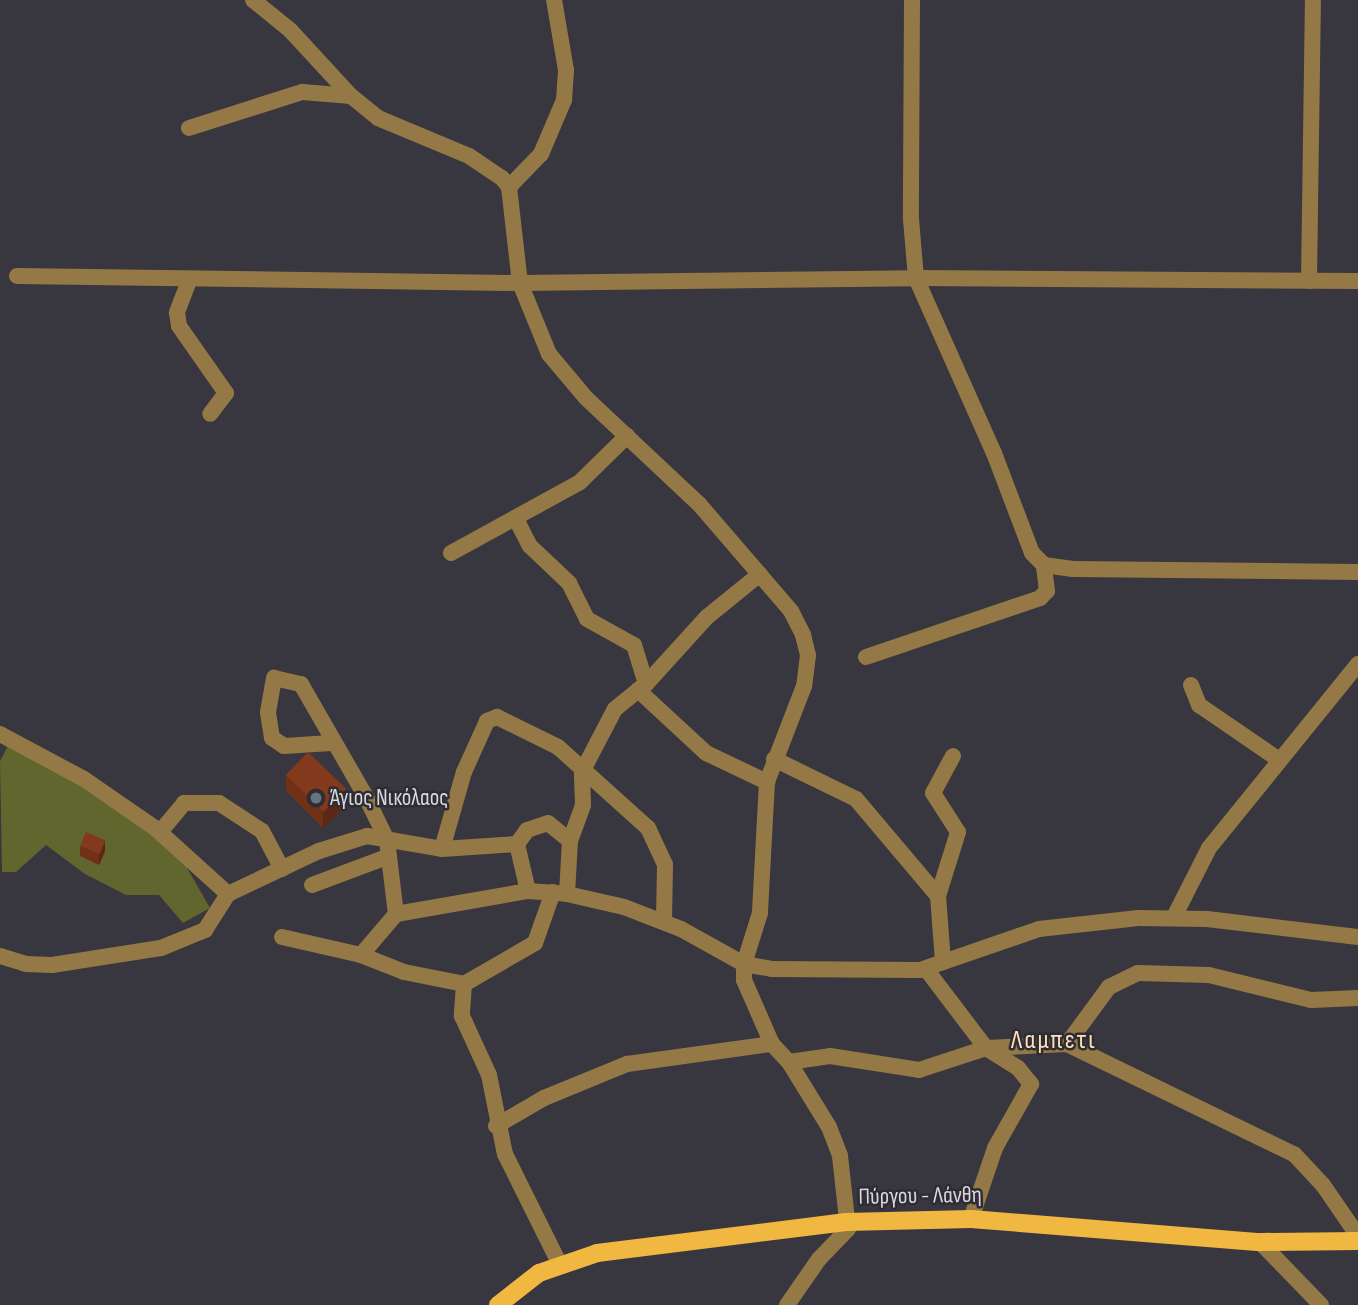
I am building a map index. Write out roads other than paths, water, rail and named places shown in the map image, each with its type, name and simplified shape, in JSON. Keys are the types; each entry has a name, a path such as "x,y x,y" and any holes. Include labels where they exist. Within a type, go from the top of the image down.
{"main road":[{"name":"Πύργου - Λάνθη","path":"498,1305 559,1263 630,1247 846,1222 971,1219 1260,1242 1358,1239"}],"street":[{"path":"253,0 290,30 351,96 378,118 481,162 509,187 520,283 549,354 567,380 699,504 791,611 808,655 798,706 766,782 760,913 744,964 748,992 772,1044 789,1062 835,1142 846,1233 819,1259 787,1305"},
{"path":"509,187 541,154 564,100 566,70 554,0"},
{"path":"866,657 1040,598 1047,591 1044,565 1032,553 1007,484 916,278 911,219 912,0"},
{"path":"1310,281 1313,0"},
{"path":"189,128 302,92 351,96"},
{"path":"17,276 189,281 520,283 916,278 1358,281"},
{"path":"189,281 177,313 179,326 226,393 210,414"},
{"path":"450,553 580,482 627,436"},
{"path":"516,519 530,546 569,583 587,619 634,645 642,687 706,753 766,782"},
{"path":"1044,565 1358,572"},
{"path":"282,937 361,955 404,972 464,984 535,943 560,893 570,841 583,805 582,772 615,709 642,687 707,617 760,574"},
{"path":"1174,917 1209,848 1278,759 1358,664"},
{"path":"331,743 285,747 272,738 268,712 274,678 301,684 388,848 396,914"},
{"path":"1191,685 1196,703 1278,759"},
{"path":"442,849 464,772 489,719 497,718 543,737 641,820 655,839 668,882 664,921"},
{"path":"0,734 85,779 160,832 228,894"},
{"path":"943,962 938,896 958,832 933,793 953,756"},
{"path":"774,759 856,799 938,896"},
{"path":"160,832 184,803 219,803 268,838 282,869"},
{"path":"528,891 517,844 527,830 548,823 570,841"},
{"path":"0,956 26,964 52,965 161,948 205,930 228,894 356,838 388,848 442,849 517,844"},
{"path":"312,885 388,848"},
{"path":"361,955 396,914 528,891 560,893 664,921 744,964 792,971 926,969 1039,929 1174,917 1358,937"},
{"path":"926,969 986,1048 1018,1068 1031,1084 995,1148 971,1219"},
{"path":"1067,1044 1109,987 1138,973 1209,975 1311,1000 1358,998"},
{"path":"464,984 462,1016 489,1075 496,1126 516,1178 559,1263"},
{"path":"496,1126 544,1098 627,1064 772,1044"},
{"path":"789,1062 830,1056 919,1070 986,1048 1067,1044 1294,1154 1308,1166 1358,1239"},
{"path":"1260,1242 1321,1305"}],"place":[{"name":"Άγιος Νικόλαος","path":"316,798"}],"district":[{"name":"Λαμπετι","path":"1054,1041"}]}
